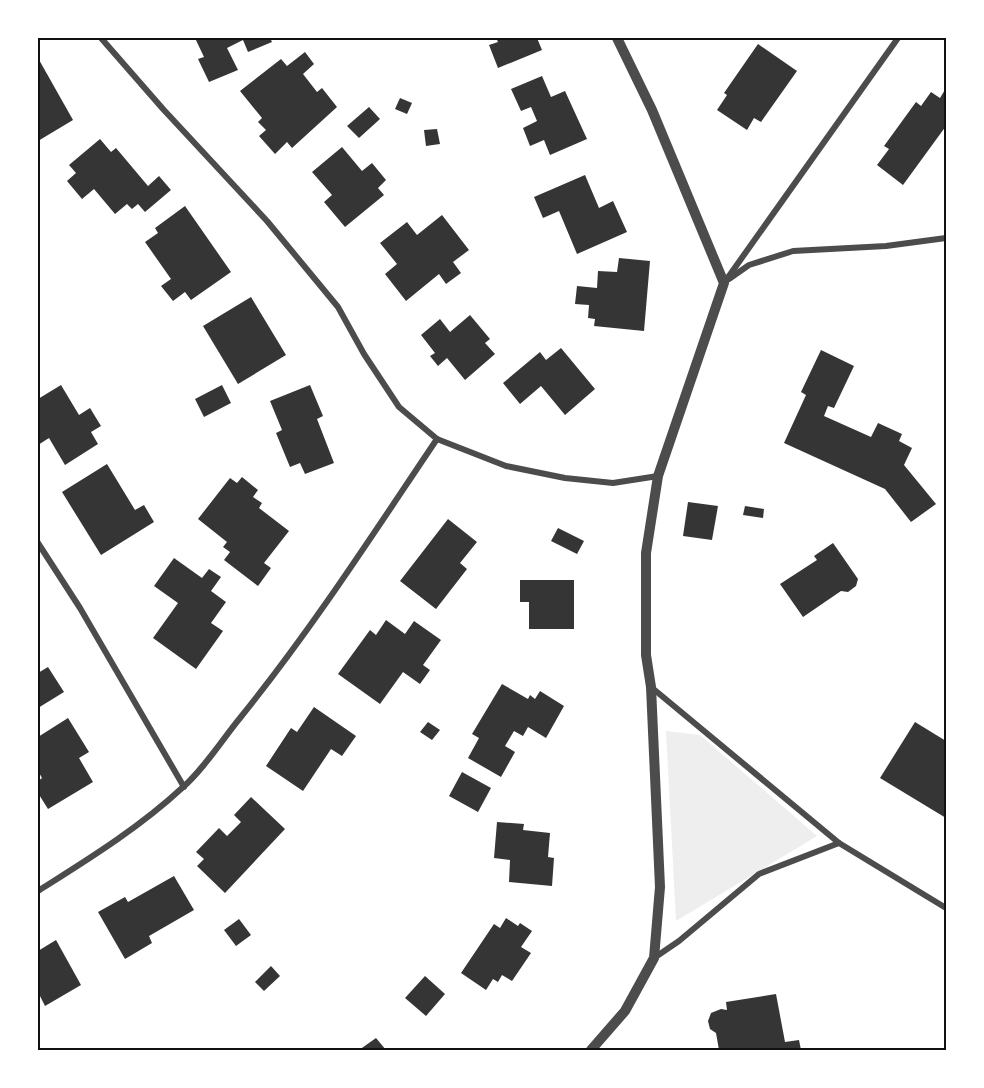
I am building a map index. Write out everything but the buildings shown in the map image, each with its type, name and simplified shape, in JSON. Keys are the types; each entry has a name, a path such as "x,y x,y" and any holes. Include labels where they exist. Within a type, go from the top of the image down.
{"street":[{"path":"100,38 267,221 338,307 364,354 399,407 437,439 506,466 565,478 613,483 658,476"},
{"path":"617,38 652,110 724,283"},
{"path":"591,1050 625,1011 654,958 660,887 651,687 646,655 646,553 658,476 724,283 898,38"},
{"path":"724,283 749,265 793,251 886,246 946,238"},
{"path":"38,891 140,824 184,787 284,664 337,591 437,439"},
{"path":"38,543 80,608 184,787"},
{"path":"651,687 839,843 946,908"},
{"path":"654,958 679,941 759,874 839,843"}],"shaded area":[{"path":"666,731 700,735 817,836 676,921"}]}
